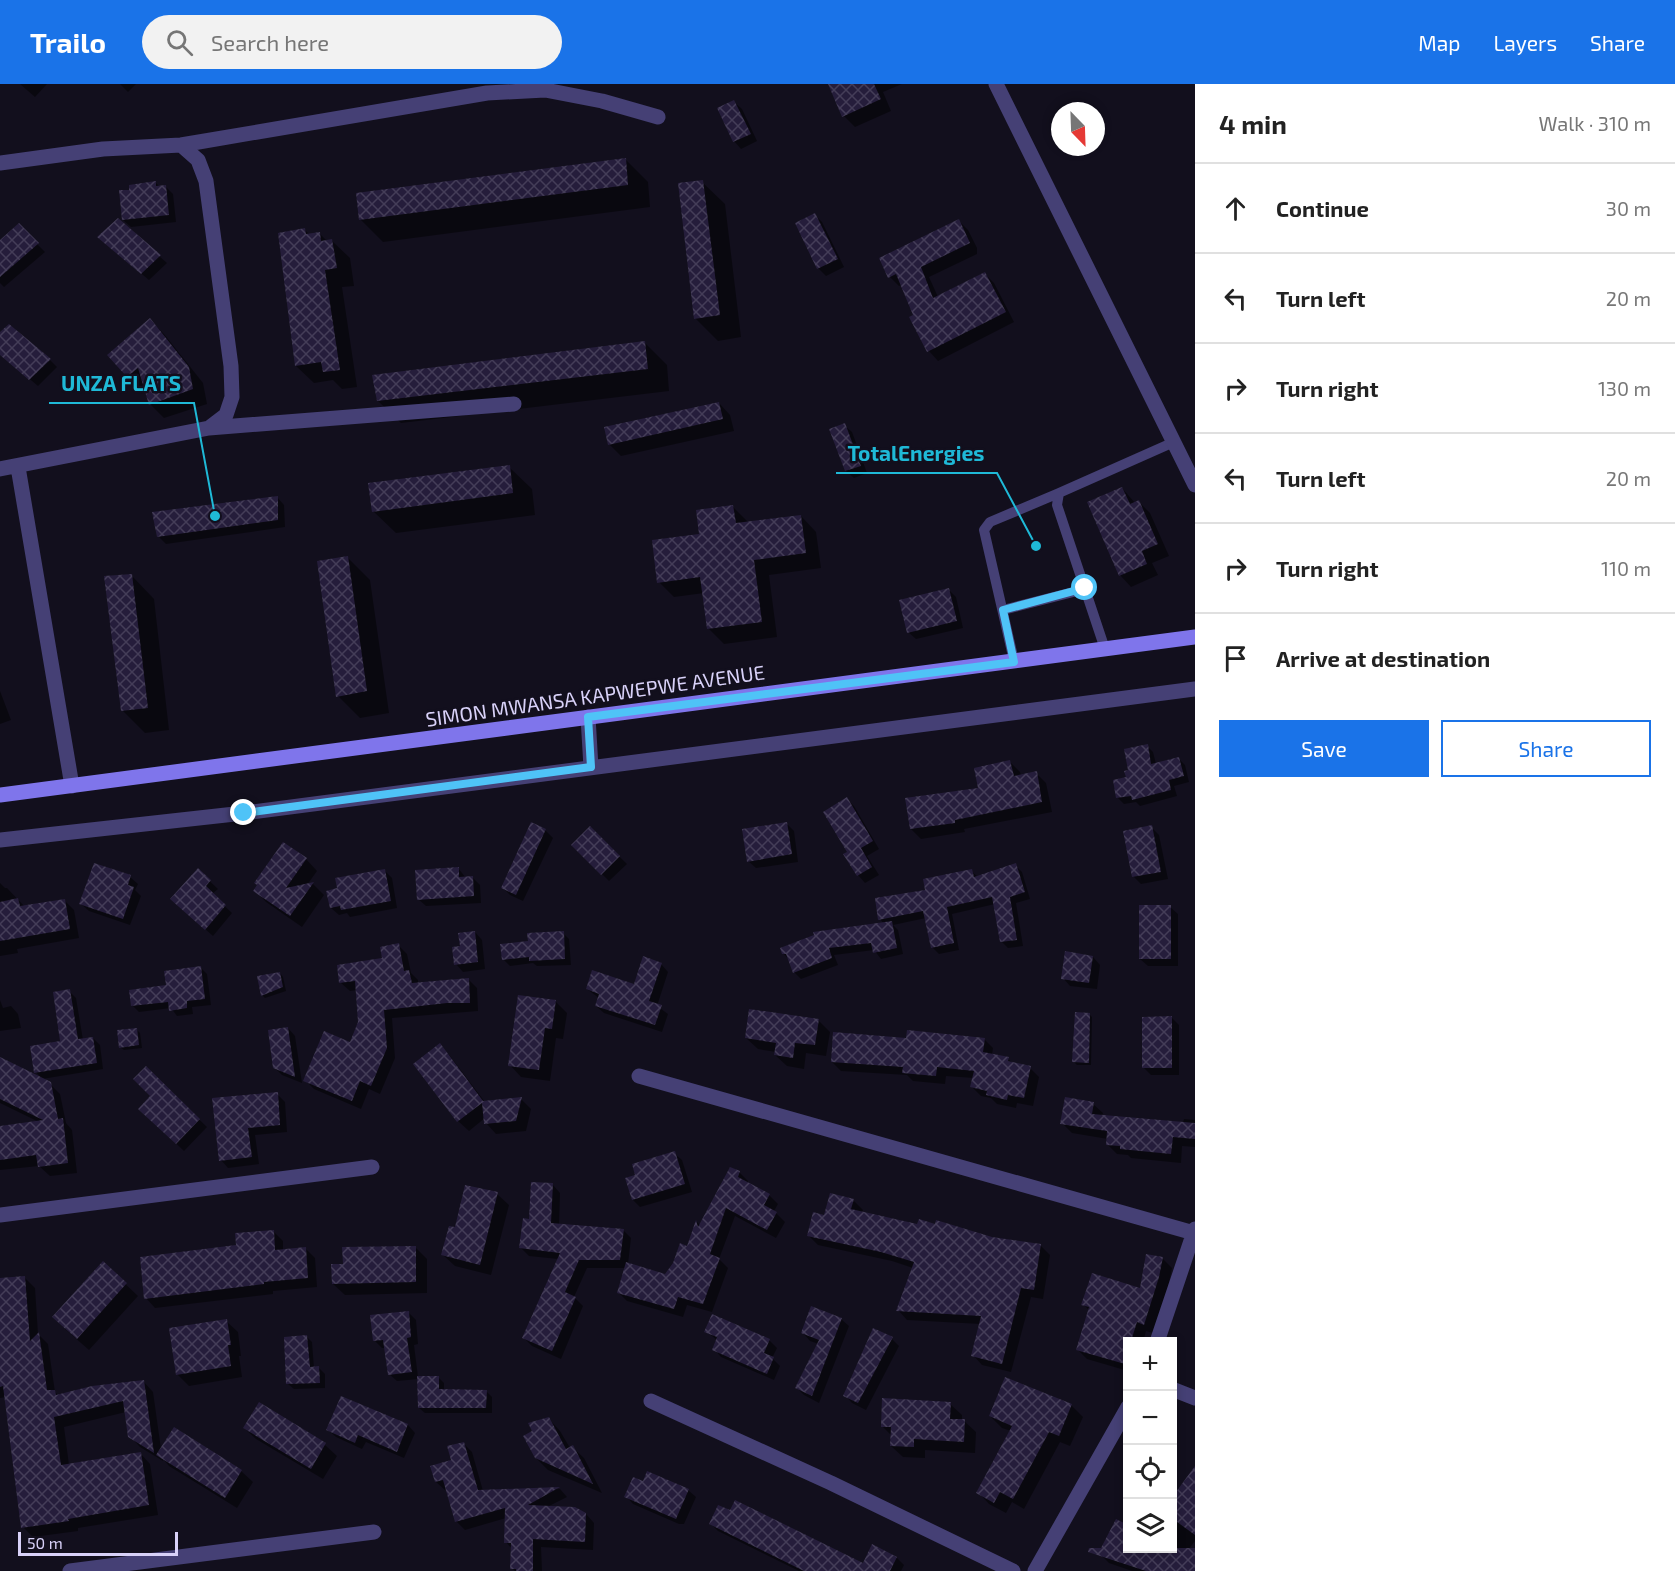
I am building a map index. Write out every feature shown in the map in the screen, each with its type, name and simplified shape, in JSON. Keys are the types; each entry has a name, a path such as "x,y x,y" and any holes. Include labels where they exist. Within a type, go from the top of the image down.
{"main road":[{"name":"SIMON MWANSA KAPWEPWE AVENUE","path":"0,795 1195,637"}],"street":[{"path":"996,84 1195,485"},
{"path":"0,163 103,148 181,145 487,93 545,90 602,101 658,117"},
{"path":"181,145 198,160 206,181 231,366 232,397 226,415 209,428"},
{"path":"0,469 209,428 514,404"},
{"path":"18,467 72,786"},
{"path":"0,840 244,813 1195,689"},
{"path":"588,717 591,767"},
{"path":"639,1076 1194,1231 1158,1337"},
{"path":"0,1215 372,1167"},
{"path":"1177,1391 1195,1398"},
{"path":"651,1401 831,1483 1013,1571"},
{"path":"1035,1571 1123,1416"},
{"path":"70,1571 374,1532"}],"lane":[{"path":"1014,662 984,530 990,522 1174,442"},
{"path":"1059,493 1057,505 1105,649"},
{"path":"1003,610 1085,588"}],"building":[{"path":"828,84 874,84 881,99 842,117"},
{"path":"734,100 751,134 733,142 717,108"},
{"path":"626,158 628,185 359,220 356,193"},
{"path":"703,180 720,315 694,319 678,183"},
{"path":"156,181 156,186 166,185 169,215 122,220 119,190 129,190 129,185"},
{"path":"815,213 838,259 817,269 795,223"},
{"path":"118,218 161,255 141,274 97,237"},
{"path":"959,219 970,243 921,267 933,298 985,272 1006,312 927,352 909,317 913,315 896,274 888,278 879,258"},
{"path":"19,223 39,243 0,277 0,240"},
{"path":"305,228 306,234 320,232 321,241 332,239 337,268 325,270 340,370 323,372 321,362 295,366 278,233"},
{"path":"150,318 189,367 193,389 149,405 138,368 127,377 107,355"},
{"path":"9,324 51,359 29,380 0,355 0,332"},
{"path":"645,341 648,369 377,401 372,375"},
{"path":"719,402 723,419 608,445 604,427"},
{"path":"845,423 861,466 845,471 829,429"},
{"path":"510,465 513,493 372,512 368,483"},
{"path":"1122,487 1130,504 1139,500 1158,544 1142,551 1147,564 1119,576 1087,502"},
{"path":"278,496 278,520 157,537 152,512"},
{"path":"733,505 736,523 801,515 806,553 754,560 762,622 707,629 700,577 657,583 652,540 699,534 696,510"},
{"path":"348,556 367,691 336,697 317,561"},
{"path":"132,574 148,708 121,711 104,576"},
{"path":"949,588 957,621 907,633 899,600"},
{"path":"1148,744 1151,764 1179,757 1184,776 1169,780 1171,790 1132,800 1131,796 1116,798 1113,780 1126,777 1124,771 1128,770 1124,749"},
{"path":"1010,760 1014,776 1037,771 1042,802 955,820 955,823 910,829 905,798 978,788 974,768"},
{"path":"847,797 873,841 861,848 872,867 857,876 843,854 847,852 823,812"},
{"path":"531,822 546,829 516,895 501,888"},
{"path":"787,822 792,854 747,862 742,829"},
{"path":"1152,825 1161,872 1132,877 1123,831"},
{"path":"590,826 620,856 601,875 571,845"},
{"path":"283,842 307,858 286,888 314,882 290,916 253,891 257,885 254,883"},
{"path":"94,863 131,875 128,885 134,887 123,919 79,904"},
{"path":"1016,863 1025,892 1010,897 1017,940 1000,942 992,897 947,907 954,943 931,948 923,911 878,920 875,898 925,890 923,879 972,869 974,877"},
{"path":"459,867 459,877 473,876 474,896 417,900 415,870"},
{"path":"198,868 211,880 206,886 226,905 205,930 170,899"},
{"path":"385,869 391,901 341,910 340,906 330,908 326,891 337,888 335,878"},
{"path":"18,898 20,906 65,899 70,929 0,941 0,902"},
{"path":"1139,905 1171,905 1171,959 1139,959"},
{"path":"892,921 897,948 873,953 871,943 829,948 832,958 793,973 786,954 782,954 780,948 814,935 813,932"},
{"path":"475,931 478,962 454,965 452,947 460,946 458,933"},
{"path":"564,931 565,959 529,961 529,957 502,960 500,944 528,941 527,933"},
{"path":"399,943 404,971 409,970 412,983 469,978 470,1003 447,1003 384,1010 387,1048 371,1086 360,1081 352,1101 303,1081 324,1031 350,1042 358,1022 355,981 339,983 337,965 382,958 380,947"},
{"path":"1065,951 1093,956 1089,983 1061,979"},
{"path":"643,956 662,963 649,1001 662,1005 655,1025 595,1006 599,994 586,989 592,970 634,984"},
{"path":"201,966 205,999 187,1001 187,1008 169,1011 168,1002 131,1006 129,990 166,985 164,971"},
{"path":"280,972 283,987 261,996 257,976"},
{"path":"70,989 78,1039 93,1037 97,1063 34,1073 30,1046 60,1041 53,992"},
{"path":"518,995 556,1000 552,1029 545,1028 539,1070 508,1066"},
{"path":"749,1009 819,1019 815,1045 795,1043 793,1058 774,1055 776,1043 745,1038"},
{"path":"1075,1012 1090,1013 1089,1063 1072,1062"},
{"path":"1172,1016 1172,1068 1142,1068 1142,1017"},
{"path":"288,1027 295,1077 273,1068 268,1030"},
{"path":"137,1028 139,1045 119,1048 117,1030"},
{"path":"907,1030 985,1038 983,1052 1009,1057 1008,1061 1031,1066 1024,1098 1008,1095 1007,1100 986,1095 987,1091 970,1087 974,1071 937,1067 936,1076 902,1073 903,1067 831,1062 833,1032 906,1038"},
{"path":"440,1043 483,1101 522,1097 516,1121 484,1124 482,1103 457,1122 413,1064"},
{"path":"0,1057 51,1082 58,1119 63,1118 68,1163 38,1167 36,1155 0,1160 0,1126 43,1120 0,1099"},
{"path":"146,1066 200,1119 176,1144 138,1109 150,1096 133,1079"},
{"path":"278,1092 280,1125 248,1128 252,1157 219,1161 212,1098"},
{"path":"1065,1097 1094,1102 1092,1114 1195,1123 1195,1139 1173,1137 1171,1154 1120,1149 1120,1146 1106,1145 1107,1131 1060,1124"},
{"path":"675,1151 685,1184 632,1200 625,1178 635,1175 632,1164"},
{"path":"730,1167 740,1171 738,1177 770,1194 764,1205 777,1212 767,1230 726,1208 710,1254 720,1258 703,1304 678,1297 674,1309 617,1293 626,1262 665,1274 673,1263 680,1243 687,1246 696,1220 698,1227"},
{"path":"531,1182 553,1183 551,1223 624,1229 620,1260 579,1260 565,1292 576,1297 552,1351 522,1338 560,1253 519,1248 523,1218 529,1219"},
{"path":"465,1185 498,1192 480,1265 441,1255 449,1226 455,1227"},
{"path":"830,1193 854,1199 851,1209 917,1224 919,1219 935,1224 936,1220 992,1237 1041,1244 1034,1290 1021,1288 1002,1364 971,1356 981,1316 896,1311 914,1262 881,1252 807,1236 813,1212 824,1215"},
{"path":"274,1230 275,1250 306,1247 308,1278 144,1299 140,1257 236,1245 235,1233"},
{"path":"416,1246 416,1282 332,1284 331,1264 343,1264 342,1247"},
{"path":"1146,1254 1163,1257 1144,1325 1137,1322 1132,1337 1123,1337 1123,1363 1076,1350 1089,1307 1081,1305 1092,1273 1140,1288"},
{"path":"103,1261 127,1283 77,1339 52,1317"},
{"path":"25,1276 30,1341 39,1332 47,1390 55,1390 56,1395 92,1386 144,1380 154,1453 128,1437 123,1401 54,1417 61,1465 141,1452 149,1505 21,1528 3,1386 0,1387 0,1278"},
{"path":"811,1306 842,1318 812,1396 795,1388 819,1340 801,1333"},
{"path":"409,1311 411,1337 407,1338 412,1372 388,1375 383,1340 373,1341 370,1315"},
{"path":"712,1314 770,1339 764,1353 774,1357 767,1374 712,1350 717,1337 704,1332"},
{"path":"227,1319 231,1366 176,1375 169,1328"},
{"path":"873,1328 893,1337 858,1403 843,1396"},
{"path":"307,1335 310,1367 319,1366 320,1383 286,1384 284,1337"},
{"path":"417,1376 439,1376 439,1389 487,1390 486,1408 418,1408"},
{"path":"1005,1377 1072,1404 1059,1436 1049,1432 1013,1499 1000,1492 994,1503 976,1493 1012,1426 989,1416"},
{"path":"341,1396 408,1424 397,1452 358,1435 355,1443 326,1430"},
{"path":"882,1398 951,1402 950,1419 965,1419 964,1442 914,1439 914,1447 890,1446 891,1427 881,1427"},
{"path":"259,1402 326,1443 311,1469 243,1428"},
{"path":"549,1417 566,1449 573,1445 593,1484 535,1458 523,1436 532,1431 528,1423"},
{"path":"174,1427 242,1470 225,1498 156,1455"},
{"path":"464,1442 478,1490 560,1487 528,1505 575,1507 586,1513 585,1542 533,1539 533,1571 510,1569 511,1543 504,1543 505,1508 455,1522 443,1480 435,1482 430,1466 451,1460 447,1446"},
{"path":"1195,1466 1195,1535 1177,1522 1177,1491"},
{"path":"647,1471 689,1489 676,1519 624,1497 633,1477 643,1481"},
{"path":"735,1500 863,1563 872,1544 897,1557 890,1571 804,1571 709,1524 718,1505 730,1510"},
{"path":"1116,1519 1123,1522 1123,1553 1177,1553 1177,1548 1195,1548 1195,1571 1146,1571 1088,1552 1089,1548 1101,1548"}],"place":[{"name":"UNZA FLATS","path":"215,516"},
{"name":"TotalEnergies","path":"1036,546"}],"route":[{"path":"244,813 591,767 588,717 1014,662 1003,610 1085,588"}]}
